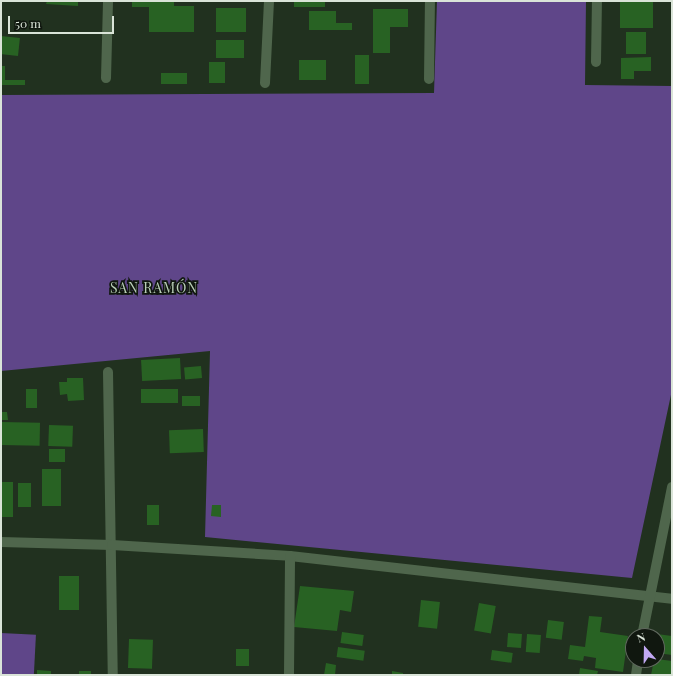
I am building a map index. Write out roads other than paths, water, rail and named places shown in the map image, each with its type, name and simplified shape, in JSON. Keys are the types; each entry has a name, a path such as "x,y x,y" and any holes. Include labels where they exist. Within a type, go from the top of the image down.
{"street":[{"path":"106,78 108,1"},
{"path":"265,84 269,1"},
{"path":"429,79 430,1"},
{"path":"596,62 597,1"},
{"path":"108,372 113,675"},
{"path":"643,628 648,596 672,487"},
{"path":"1,542 112,545 290,556 672,598"},
{"path":"288,675 290,556"}],"district":[{"name":"SAN RAMÓN","path":"154,288"}]}
